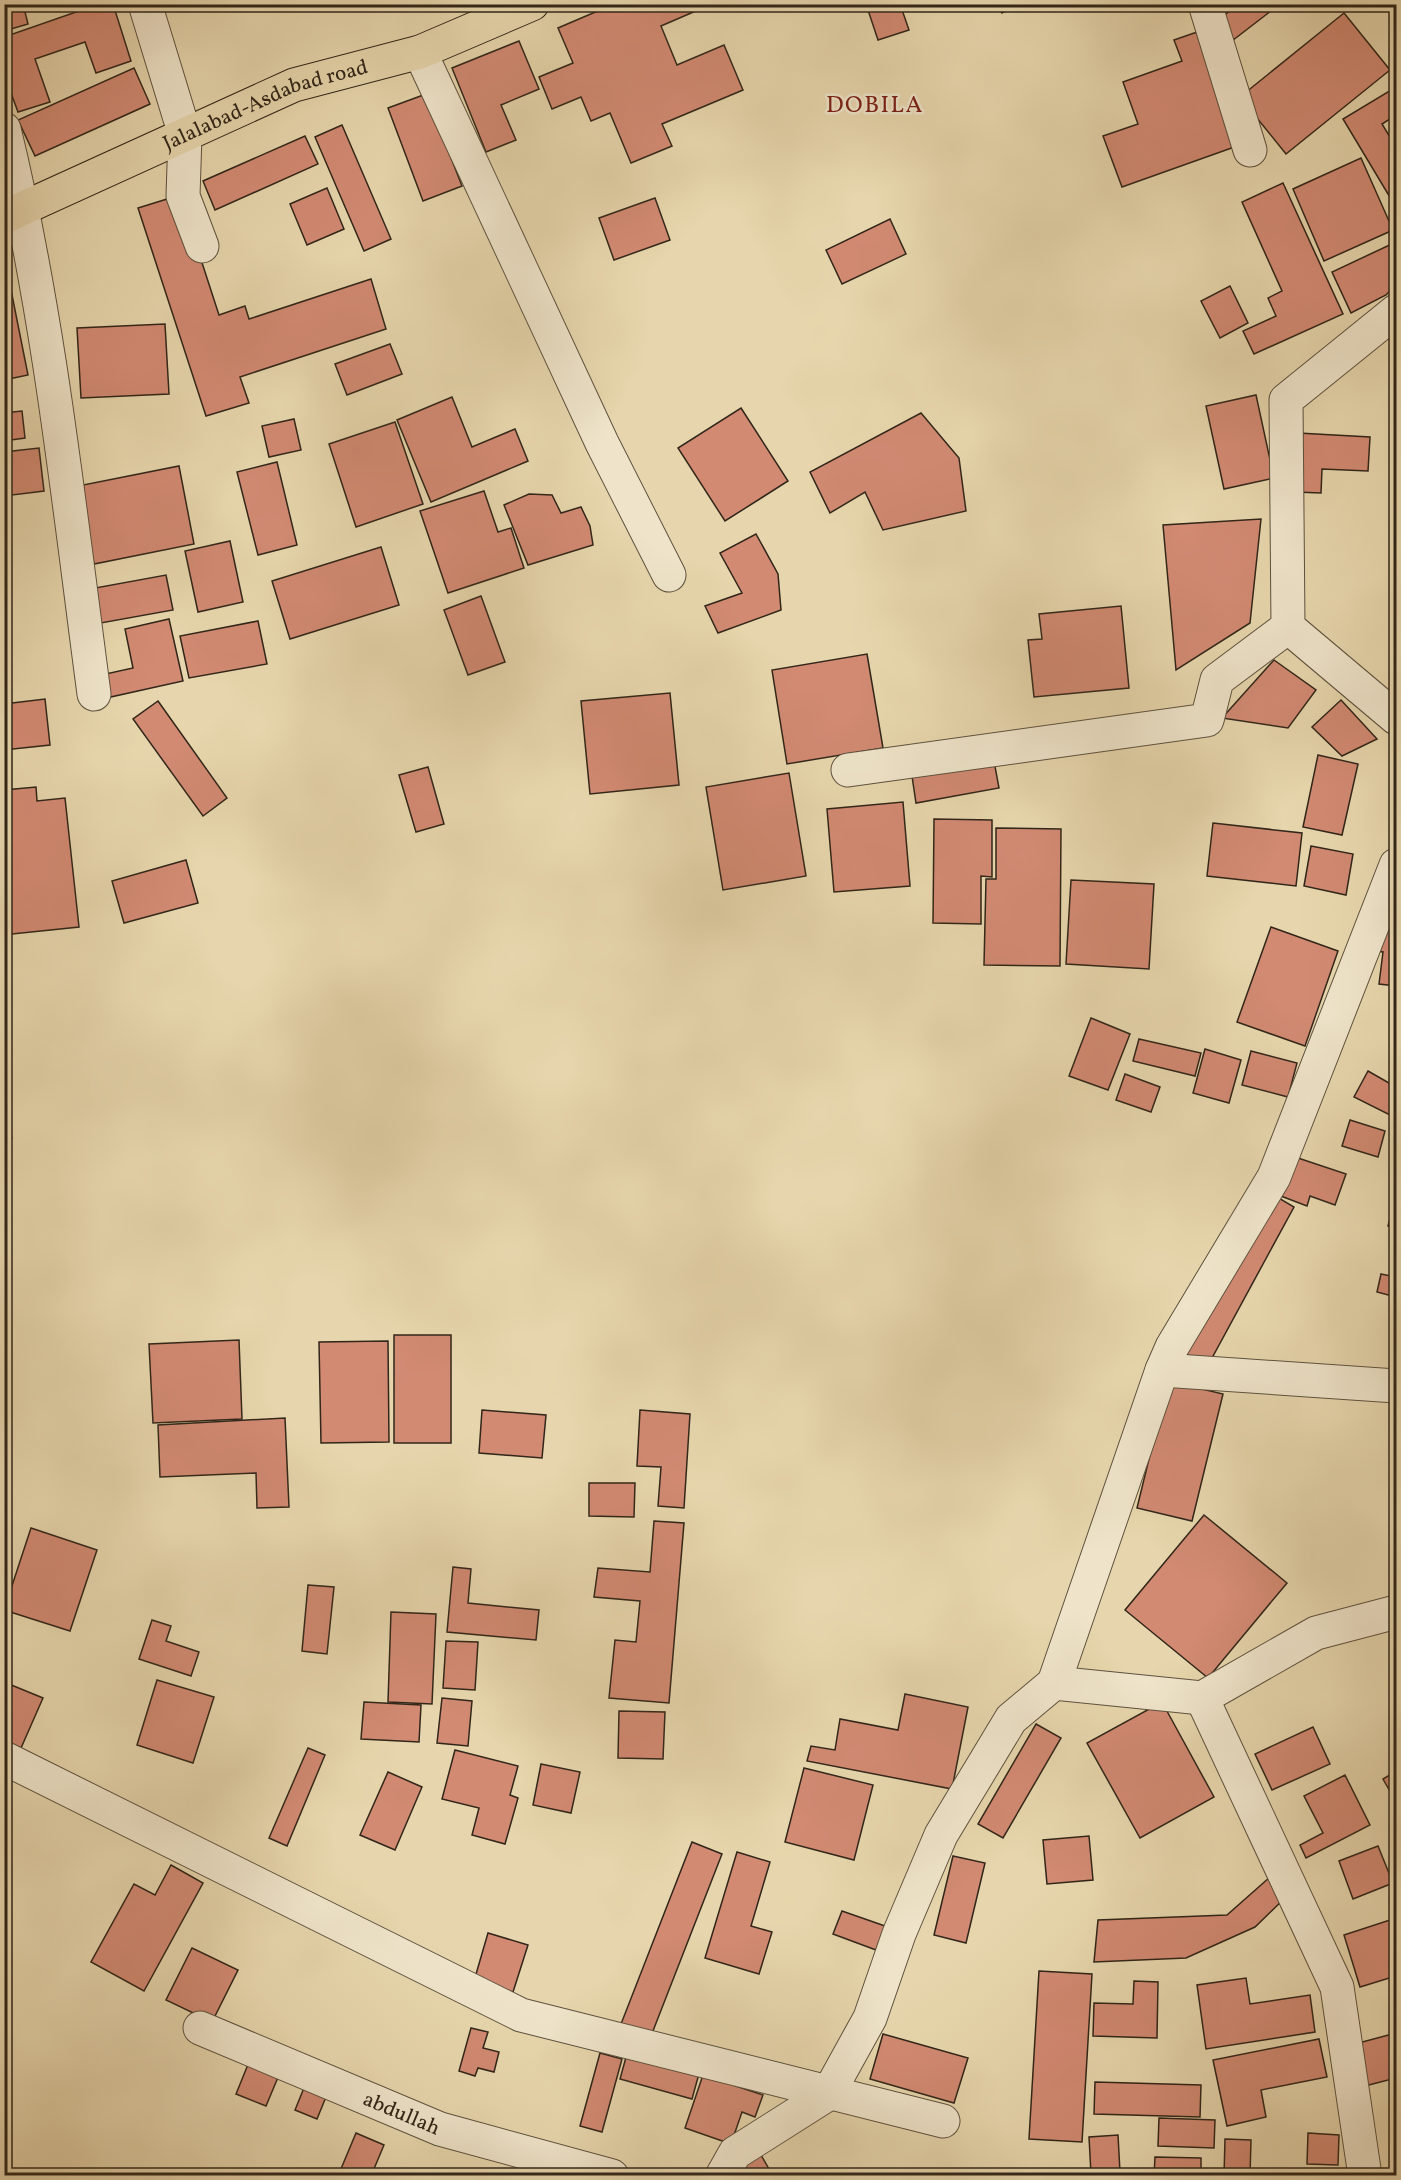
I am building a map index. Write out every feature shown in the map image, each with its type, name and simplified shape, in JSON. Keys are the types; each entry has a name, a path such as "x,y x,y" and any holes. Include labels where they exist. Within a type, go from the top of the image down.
{"main road":[{"name":"Jalalabad-Asdabad road","path":"14,212 294,85 420,52 532,4"}],"street":[{"path":"145,4 185,135 183,196 202,246"},
{"path":"1205,4 1250,150"},
{"path":"420,52 602,443 669,575"},
{"path":"4,129 14,212 61,446 94,694"},
{"path":"1396,311 1286,400 1288,627 1396,718"},
{"path":"849,770 1207,720 1217,680 1288,627"},
{"path":"722,2175 735,2153 828,2094 870,2018 899,1934 940,1834 1011,1719 1054,1683 1162,1370 1172,1347 1274,1177 1396,865"},
{"path":"1162,1370 1396,1386"},
{"path":"1054,1683 1202,1698 1316,1633 1396,1612"},
{"path":"1202,1698 1337,1986 1365,2175"},
{"path":"4,1758 521,2016 943,2121"},
{"name":"abdullah","path":"200,2028 440,2129 612,2175"}],"building":[{"path":"4,4 23,4 28,24 4,31"},
{"path":"99,4 113,4 131,61 96,73 85,42 35,59 50,102 18,112 4,74 4,37"},
{"path":"614,4 712,4 661,26 677,65 724,45 743,90 662,124 672,146 631,163 610,113 591,121 581,97 552,109 539,77 573,63 558,28"},
{"path":"866,4 900,4 909,30 878,40"},
{"path":"998,4 1018,4 1002,13"},
{"path":"1239,4 1280,4 1228,44 1213,24"},
{"path":"1344,13 1390,70 1286,154 1240,97"},
{"path":"1200,31 1240,145 1122,187 1103,136 1138,124 1123,82 1182,61 1174,40"},
{"path":"519,41 539,89 501,105 516,140 486,152 452,68"},
{"path":"134,68 150,104 35,156 18,120"},
{"path":"1396,87 1396,115 1382,124 1396,147 1396,202 1394,204 1343,119"},
{"path":"426,94 462,186 423,201 388,108"},
{"path":"342,125 391,239 364,251 315,137"},
{"path":"305,136 318,164 215,210 203,181"},
{"path":"1361,158 1393,230 1324,261 1293,189"},
{"path":"1283,183 1343,314 1254,354 1243,331 1276,316 1268,298 1282,291 1242,202"},
{"path":"327,188 344,229 307,245 290,204"},
{"path":"180,195 219,315 245,306 249,319 371,279 386,329 240,377 249,403 206,416 138,208"},
{"path":"655,198 670,240 614,260 599,218"},
{"path":"890,219 906,254 842,284 826,250"},
{"path":"1396,242 1396,285 1386,295 1351,313 1332,272"},
{"path":"9,280 28,375 4,380 4,281"},
{"path":"1230,286 1248,323 1220,338 1201,301"},
{"path":"165,324 169,394 81,398 77,328"},
{"path":"390,344 402,374 347,395 335,364"},
{"path":"1256,395 1274,478 1224,489 1206,406"},
{"path":"452,397 472,447 515,429 528,461 431,502 397,420"},
{"path":"741,408 788,481 725,521 678,448"},
{"path":"22,411 25,438 4,441 4,413"},
{"path":"921,413 959,458 966,511 883,530 865,492 830,513 810,472"},
{"path":"294,419 301,450 269,457 262,426"},
{"path":"395,422 423,504 356,527 329,444"},
{"path":"1298,433 1370,437 1368,471 1322,469 1321,493 1295,492"},
{"path":"39,448 44,491 4,496 4,452"},
{"path":"277,462 297,545 258,555 237,472"},
{"path":"179,466 194,544 94,564 78,486"},
{"path":"484,491 498,532 511,528 524,568 448,593 420,511"},
{"path":"529,494 552,495 561,513 581,507 590,526 593,545 528,565 504,505"},
{"path":"1261,519 1250,623 1176,670 1163,525"},
{"path":"756,534 778,574 781,610 718,633 705,606 742,593 720,553"},
{"path":"230,541 243,602 198,612 185,551"},
{"path":"381,547 399,605 290,639 272,581"},
{"path":"166,575 173,610 101,623 95,588"},
{"path":"481,596 505,662 468,675 444,610"},
{"path":"1121,606 1129,688 1034,697 1028,640 1042,639 1039,614"},
{"path":"169,619 183,681 106,698 101,675 133,668 125,629"},
{"path":"258,621 267,664 189,678 180,636"},
{"path":"867,654 883,748 787,764 772,670"},
{"path":"1274,660 1316,690 1288,728 1222,718"},
{"path":"670,693 679,785 590,794 581,701"},
{"path":"45,699 50,745 4,750 4,704"},
{"path":"1341,700 1377,739 1342,756 1312,727"},
{"path":"158,701 227,798 203,816 133,719"},
{"path":"1318,755 1358,764 1342,835 1303,827"},
{"path":"994,761 999,788 916,803 912,776"},
{"path":"428,767 444,824 416,832 399,775"},
{"path":"789,773 806,876 723,890 706,787"},
{"path":"36,787 37,801 65,798 79,927 12,934 4,930 4,790"},
{"path":"903,802 910,886 834,892 827,809"},
{"path":"934,819 992,820 992,877 981,876 981,924 933,923"},
{"path":"1213,823 1302,833 1296,886 1207,876"},
{"path":"996,828 1061,829 1060,966 984,965 986,879 996,879"},
{"path":"1311,846 1353,854 1346,895 1304,886"},
{"path":"186,860 198,903 124,923 112,881"},
{"path":"1071,880 1154,884 1149,969 1066,964"},
{"path":"1381,909 1396,911 1396,986 1379,984 1383,952 1376,951"},
{"path":"1271,927 1338,951 1305,1046 1237,1022"},
{"path":"1091,1018 1130,1034 1108,1090 1069,1076"},
{"path":"1139,1039 1201,1053 1195,1076 1133,1061"},
{"path":"1205,1049 1241,1060 1229,1103 1193,1093"},
{"path":"1251,1051 1297,1063 1288,1097 1242,1085"},
{"path":"1368,1071 1396,1087 1396,1118 1354,1097"},
{"path":"1125,1074 1160,1087 1151,1112 1116,1100"},
{"path":"1350,1120 1385,1131 1378,1157 1342,1146"},
{"path":"4,1121 12,1138 4,1142"},
{"path":"1286,1154 1346,1174 1335,1205 1310,1196 1307,1206 1273,1193"},
{"path":"1270,1193 1294,1207 1206,1369 1182,1356"},
{"path":"1396,1195 1396,1228 1388,1226"},
{"path":"1381,1274 1396,1277 1396,1297 1377,1292"},
{"path":"394,1335 451,1335 451,1443 394,1443"},
{"path":"239,1340 242,1419 153,1423 149,1344"},
{"path":"388,1341 389,1442 321,1443 319,1342"},
{"path":"1168,1381 1223,1394 1192,1521 1137,1508"},
{"path":"482,1410 546,1415 542,1458 479,1453"},
{"path":"640,1410 690,1414 684,1508 658,1506 661,1467 637,1466"},
{"path":"285,1418 289,1507 257,1508 256,1473 160,1477 158,1425"},
{"path":"589,1483 635,1483 634,1517 589,1516"},
{"path":"1204,1515 1287,1583 1208,1678 1125,1610"},
{"path":"654,1521 684,1523 669,1703 609,1698 615,1640 636,1642 640,1601 594,1597 598,1568 650,1572"},
{"path":"31,1528 97,1550 70,1631 4,1610"},
{"path":"453,1567 471,1569 468,1603 539,1610 536,1640 447,1632"},
{"path":"308,1585 334,1587 327,1654 302,1651"},
{"path":"391,1612 436,1614 432,1704 388,1702"},
{"path":"152,1620 171,1626 166,1641 199,1652 191,1676 139,1659"},
{"path":"446,1641 478,1642 475,1690 443,1688"},
{"path":"157,1680 214,1697 193,1763 137,1745"},
{"path":"4,1682 43,1698 21,1748 4,1742"},
{"path":"905,1694 968,1707 952,1789 807,1761 811,1746 835,1750 840,1719 898,1730"},
{"path":"442,1698 472,1701 468,1746 437,1743"},
{"path":"364,1702 421,1705 419,1742 361,1739"},
{"path":"1162,1702 1214,1797 1140,1838 1087,1743"},
{"path":"619,1711 665,1712 663,1759 618,1758"},
{"path":"1036,1724 1061,1738 1003,1838 978,1824"},
{"path":"1313,1727 1330,1764 1272,1790 1255,1754"},
{"path":"308,1748 325,1755 287,1846 269,1838"},
{"path":"455,1750 518,1766 510,1795 518,1798 505,1844 472,1835 479,1808 442,1799"},
{"path":"541,1764 580,1772 571,1813 533,1805"},
{"path":"804,1768 873,1785 854,1860 785,1842"},
{"path":"1396,1771 1396,1802 1383,1779"},
{"path":"388,1772 422,1787 395,1850 360,1835"},
{"path":"1345,1775 1370,1825 1306,1858 1300,1845 1323,1833 1304,1796"},
{"path":"1089,1836 1093,1880 1047,1884 1043,1840"},
{"path":"692,1842 722,1854 651,2036 621,2024"},
{"path":"1378,1846 1393,1883 1353,1899 1339,1861"},
{"path":"737,1852 770,1862 751,1926 772,1932 759,1974 705,1958"},
{"path":"953,1856 985,1863 966,1943 934,1935"},
{"path":"171,1865 203,1883 144,1991 91,1962 134,1884 155,1895"},
{"path":"1270,1877 1287,1896 1255,1927 1186,1958 1094,1962 1098,1920 1227,1915"},
{"path":"842,1911 885,1926 876,1950 833,1934"},
{"path":"1396,1918 1396,1976 1360,1987 1344,1935"},
{"path":"488,1933 528,1945 513,1992 474,1981"},
{"path":"192,1948 238,1970 212,2022 166,2000"},
{"path":"1039,1971 1092,1974 1082,2142 1029,2139"},
{"path":"1246,1978 1250,2004 1310,1995 1315,2032 1206,2049 1197,1985"},
{"path":"1134,1981 1158,1982 1157,2038 1093,2036 1094,2003 1133,2004"},
{"path":"471,2028 488,2032 483,2048 499,2052 494,2072 478,2068 475,2076 459,2071"},
{"path":"1396,2033 1396,2078 1361,2087 1351,2045"},
{"path":"883,2034 968,2058 954,2103 870,2079"},
{"path":"1319,2039 1327,2077 1261,2090 1266,2117 1227,2126 1213,2060"},
{"path":"628,2050 700,2070 692,2099 620,2079"},
{"path":"600,2053 622,2059 602,2132 580,2126"},
{"path":"249,2062 279,2075 266,2106 236,2094"},
{"path":"703,2075 763,2095 755,2117 742,2112 731,2144 685,2128"},
{"path":"1095,2082 1201,2085 1200,2117 1094,2114"},
{"path":"306,2083 328,2092 317,2119 295,2110"},
{"path":"1159,2118 1215,2120 1214,2148 1158,2146"},
{"path":"356,2133 384,2145 371,2176 338,2176"},
{"path":"1308,2133 1339,2135 1338,2165 1307,2164"},
{"path":"1118,2135 1120,2172 1091,2174 1089,2137"},
{"path":"1225,2139 1251,2140 1250,2176 1224,2176"},
{"path":"761,2155 773,2176 740,2176 736,2169"},
{"path":"1155,2157 1201,2158 1201,2176 1154,2176"},
{"path":"210,2169 226,2176 207,2176"},
{"path":"283,2170 298,2176 280,2176"}],"district":[{"name":"DOBILA","path":"875,104"}]}
